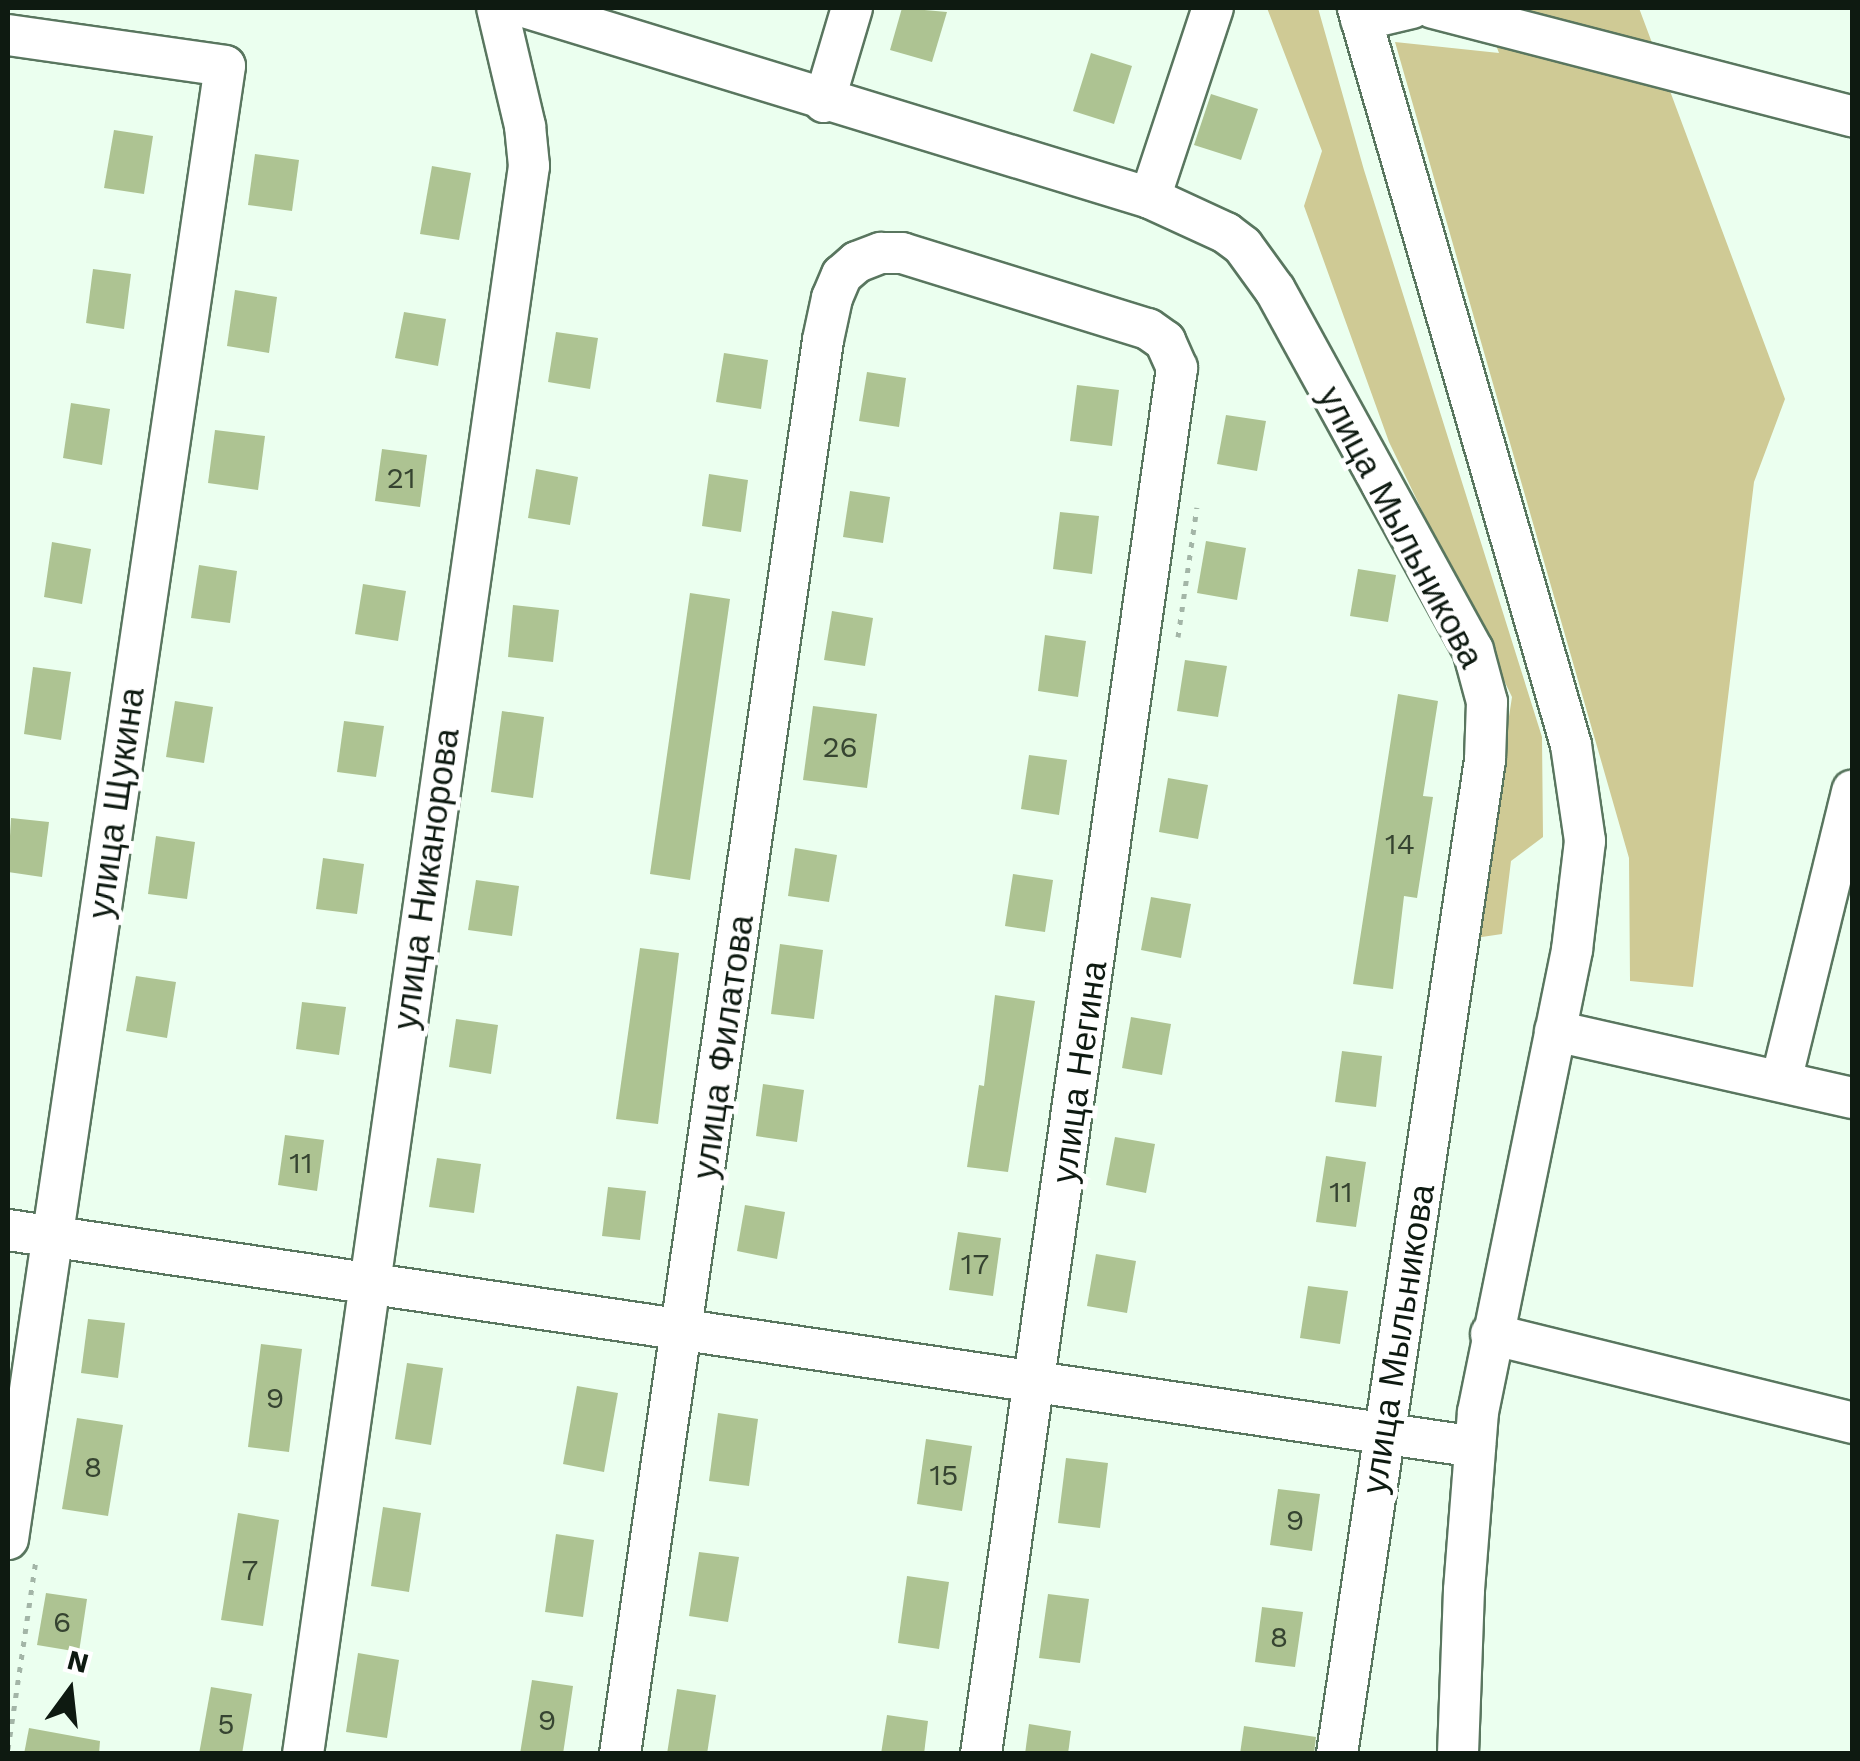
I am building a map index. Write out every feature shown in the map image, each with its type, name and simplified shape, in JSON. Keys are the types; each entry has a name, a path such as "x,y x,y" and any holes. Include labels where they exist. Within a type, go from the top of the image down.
{"street":[{"name":"улица Никанорова","path":"304,1754 529,166 525,126 497,8"},
{"name":"улица Мыльникова","path":"528,8 824,102 1150,198 1226,233 1243,246 1275,290 1473,650 1487,702 1482,779 1337,1754"},
{"path":"824,102 852,8"},
{"path":"1150,198 1213,8"},
{"path":"1412,8 1360,14 1574,761 1586,841 1582,889 1491,1334 1475,1446 1464,1590 1458,1754"},
{"path":"1433,8 1852,116"},
{"name":"улица Щукина","path":"8,36 225,66 8,1540"},
{"name":"улица Филатова","path":"620,1754 832,298 842,275 857,262 881,253 902,253 1148,328 1174,354 1176,390"},
{"name":"улица Негина","path":"981,1754 1176,390"},
{"path":"1781,1080 1852,791"},
{"path":"1555,1031 1852,1098"},
{"path":"8,1230 1475,1446"},
{"path":"1491,1334 1852,1423"}],"shaded area":[{"path":"1267,8 1318,8 1364,170 1542,737 1543,837 1511,861 1502,934 1475,938 1512,697 1389,442 1304,206 1322,151"},
{"path":"1482,8 1639,8 1785,399 1754,482 1693,987 1630,981 1629,858 1395,42 1499,53"}],"building":[{"path":"902,8 947,12 932,62 890,50"},
{"path":"1091,53 1132,66 1114,124 1073,111"},
{"path":"1211,94 1258,109 1241,160 1194,145"},
{"path":"114,130 153,136 144,194 104,188"},
{"path":"255,154 299,160 292,211 248,205"},
{"path":"432,166 471,173 459,240 420,234"},
{"path":"93,269 131,274 124,329 86,323"},
{"path":"235,290 277,297 269,353 227,346"},
{"path":"404,312 446,319 438,366 395,358"},
{"path":"556,332 598,338 590,389 548,382"},
{"path":"724,353 768,360 761,409 716,402"},
{"path":"867,372 906,378 899,427 859,421"},
{"path":"1077,385 1119,390 1112,446 1070,441"},
{"path":"71,403 110,409 102,465 63,458"},
{"path":"1226,415 1266,421 1257,471 1217,464"},
{"path":"215,430 265,436 258,490 208,483"},
{"path":"382,449 427,455 420,507 375,501"},
{"path":"536,469 578,477 570,525 528,518"},
{"path":"709,474 748,480 741,532 702,526"},
{"path":"850,491 890,497 883,543 843,537"},
{"path":"1060,512 1099,516 1092,574 1053,569"},
{"path":"1206,541 1246,548 1237,600 1197,593"},
{"path":"52,542 91,549 82,604 44,597"},
{"path":"199,565 237,571 230,623 191,618"},
{"path":"1358,569 1396,575 1388,622 1350,616"},
{"path":"363,584 406,591 398,641 355,634"},
{"path":"690,593 730,599 690,880 650,874"},
{"path":"513,605 559,610 553,662 508,657"},
{"path":"832,611 873,618 865,666 824,660"},
{"path":"1045,635 1086,641 1078,697 1038,691"},
{"path":"1185,660 1227,666 1218,717 1177,711"},
{"path":"33,667 71,672 61,740 24,734"},
{"path":"1398,694 1438,701 1423,796 1433,797 1417,898 1404,896 1393,989 1353,984"},
{"path":"175,701 213,707 204,763 166,757"},
{"path":"813,706 877,714 867,788 803,780"},
{"path":"502,711 544,717 533,798 491,792"},
{"path":"344,721 384,726 376,777 337,772"},
{"path":"1029,755 1067,760 1059,815 1021,809"},
{"path":"1168,778 1208,785 1198,839 1159,832"},
{"path":"11,818 49,822 42,877 8,872"},
{"path":"156,836 195,842 187,899 148,894"},
{"path":"795,848 837,855 829,902 788,896"},
{"path":"323,858 364,864 357,914 316,909"},
{"path":"1013,874 1053,880 1045,932 1005,926"},
{"path":"476,880 519,886 512,936 468,930"},
{"path":"1151,897 1191,904 1181,958 1141,950"},
{"path":"780,944 823,950 814,1019 771,1014"},
{"path":"640,948 679,953 658,1124 616,1119"},
{"path":"136,976 176,982 167,1038 126,1031"},
{"path":"995,995 1035,1001 1008,1172 967,1167 979,1085 984,1086"},
{"path":"302,1002 346,1007 339,1055 296,1049"},
{"path":"1131,1017 1171,1024 1162,1075 1122,1068"},
{"path":"456,1019 498,1025 491,1074 449,1067"},
{"path":"1342,1051 1382,1056 1376,1107 1335,1102"},
{"path":"763,1084 804,1090 797,1142 756,1136"},
{"path":"285,1135 324,1140 317,1191 278,1185"},
{"path":"1115,1137 1155,1144 1146,1193 1106,1185"},
{"path":"1326,1156 1366,1162 1356,1227 1316,1222"},
{"path":"437,1158 481,1164 474,1213 429,1207"},
{"path":"608,1187 646,1191 640,1240 602,1236"},
{"path":"745,1205 785,1212 777,1259 737,1251"},
{"path":"958,1232 1001,1238 993,1296 949,1290"},
{"path":"1096,1254 1136,1261 1127,1313 1087,1306"},
{"path":"1308,1286 1348,1291 1340,1344 1300,1338"},
{"path":"88,1319 125,1323 118,1378 81,1373"},
{"path":"261,1344 302,1349 289,1452 248,1447"},
{"path":"407,1363 443,1368 431,1445 395,1439"},
{"path":"577,1386 618,1393 604,1472 563,1464"},
{"path":"718,1413 758,1419 749,1486 709,1481"},
{"path":"77,1418 123,1425 108,1516 62,1509"},
{"path":"926,1439 972,1446 962,1511 917,1504"},
{"path":"1066,1458 1108,1463 1100,1528 1058,1523"},
{"path":"1278,1489 1320,1494 1312,1551 1270,1545"},
{"path":"383,1507 421,1513 409,1592 371,1586"},
{"path":"238,1513 279,1520 263,1626 221,1620"},
{"path":"556,1534 594,1540 583,1617 545,1612"},
{"path":"699,1552 739,1557 728,1622 689,1616"},
{"path":"907,1576 949,1582 939,1649 898,1643"},
{"path":"46,1593 87,1599 79,1652 37,1645"},
{"path":"1048,1594 1089,1599 1080,1663 1039,1658"},
{"path":"1262,1607 1303,1612 1295,1667 1255,1662"},
{"path":"358,1653 399,1660 387,1738 346,1732"},
{"path":"532,1680 573,1686 563,1754 520,1754"},
{"path":"211,1687 252,1694 242,1754 199,1754"},
{"path":"677,1689 716,1695 707,1754 667,1754"},
{"path":"887,1715 928,1721 924,1754 881,1754"},
{"path":"1029,1724 1071,1731 1068,1754 1025,1754"},
{"path":"1244,1726 1316,1737 1314,1754 1240,1754"},
{"path":"29,1728 100,1741 99,1754 24,1754"}]}
